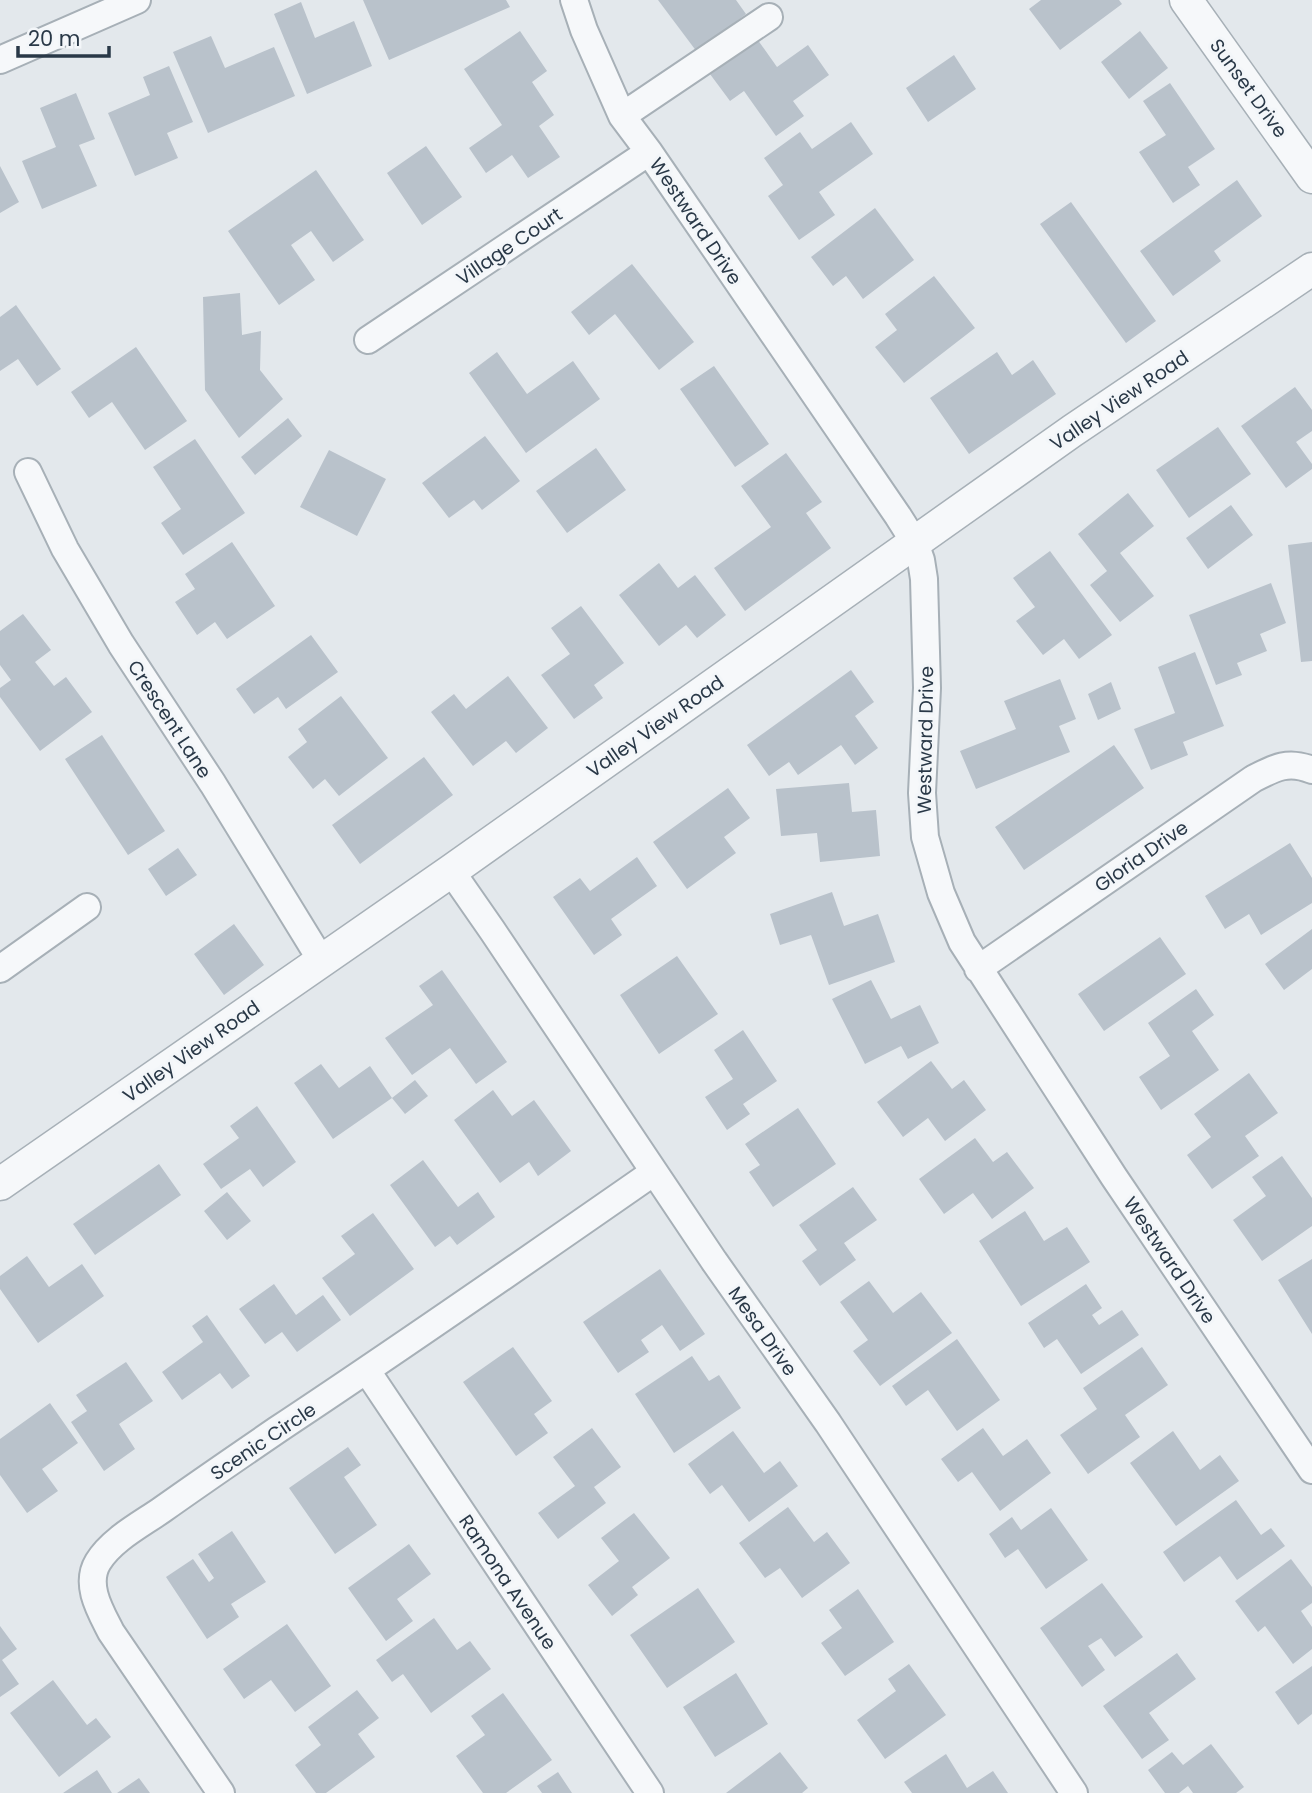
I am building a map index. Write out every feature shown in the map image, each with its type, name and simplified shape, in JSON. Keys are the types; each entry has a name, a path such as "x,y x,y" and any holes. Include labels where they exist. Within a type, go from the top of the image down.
{"street":[{"path":"0,60 137,0"},
{"name":"Westward Drive","path":"574,0 584,30 622,116 915,543 924,579 927,688 922,793 925,837 941,893 962,942 1114,1177 1312,1470"},
{"name":"Sunset Drive","path":"1186,0 1312,177"},
{"path":"622,116 769,16"},
{"name":"Village Court","path":"368,341 649,152"},
{"name":"Valley View Road","path":"0,1184 451,871 1072,431 1312,269"},
{"name":"Crescent Lane","path":"28,472 65,549 121,644 213,785 321,960"},
{"name":"Gloria Drive","path":"978,969 1253,779 1277,767 1297,764 1312,770"},
{"name":"Mesa Drive","path":"451,871 713,1261 828,1423 1074,1793"},
{"path":"0,969 87,907"},
{"name":"Scenic Circle","path":"221,1793 111,1632 97,1605 93,1589 96,1564 108,1549 130,1532 654,1172"},
{"name":"Ramona Avenue","path":"367,1371 649,1793"}],"building":[{"path":"363,0 506,0 510,7 389,60"},
{"path":"658,0 736,0 746,14 697,52"},
{"path":"1041,0 1119,0 1122,4 1060,50 1029,9"},
{"path":"301,2 315,38 354,21 372,66 307,94 274,14"},
{"path":"520,31 547,71 532,82 554,115 539,126 560,157 528,178 512,155 486,173 469,148 502,125 464,69"},
{"path":"1140,31 1168,68 1129,99 1101,62"},
{"path":"211,36 225,68 274,47 295,96 208,133 173,52"},
{"path":"755,36 777,67 808,45 829,75 793,101 804,116 776,136 744,91 730,101 707,70"},
{"path":"954,55 976,89 928,122 906,88"},
{"path":"169,66 193,122 167,133 178,158 135,176 108,113 150,95 143,77"},
{"path":"1170,83 1215,149 1188,167 1200,185 1173,203 1139,152 1166,135 1143,101"},
{"path":"76,93 95,139 79,145 97,186 42,209 22,161 56,147 40,108"},
{"path":"851,122 873,154 819,192 835,215 799,240 768,196 783,185 764,158 800,132 812,149"},
{"path":"426,146 462,197 422,225 387,173"},
{"path":"0,166 19,202 0,213"},
{"path":"316,170 364,240 333,262 311,231 291,245 315,280 279,305 228,231"},
{"path":"1237,180 1262,216 1214,251 1221,261 1173,296 1140,251"},
{"path":"1071,202 1156,321 1126,343 1040,224"},
{"path":"875,208 914,260 863,299 846,276 833,286 811,257"},
{"path":"632,264 694,342 659,370 615,314 589,335 571,312"},
{"path":"934,276 975,328 904,383 875,347 897,330 885,314"},
{"path":"240,293 242,335 261,331 260,370 283,399 239,438 205,390 203,297"},
{"path":"16,305 61,369 37,386 18,359 0,371 0,317"},
{"path":"136,347 187,421 145,450 112,402 89,418 71,392"},
{"path":"497,352 527,394 573,361 600,399 526,453 469,373"},
{"path":"997,352 1012,375 1033,360 1056,394 969,454 930,398"},
{"path":"714,366 769,444 735,467 680,389"},
{"path":"1295,387 1312,410 1312,431 1296,442 1312,464 1312,469 1286,488 1241,426"},
{"path":"288,418 302,436 255,475 241,457"},
{"path":"1218,427 1251,474 1189,518 1156,470"},
{"path":"485,436 520,481 482,510 474,500 449,518 422,483"},
{"path":"195,439 245,513 183,555 161,523 181,509 153,467"},
{"path":"596,448 626,490 567,533 536,491"},
{"path":"329,450 386,479 357,536 300,507"},
{"path":"786,453 822,502 806,513 831,548 745,611 714,568 771,527 741,486"},
{"path":"1128,493 1154,526 1120,553 1154,596 1120,622 1090,585 1107,571 1078,534"},
{"path":"1231,505 1253,535 1208,569 1186,538"},
{"path":"232,542 275,606 227,639 215,622 197,635 175,602 195,589 185,574"},
{"path":"1312,542 1312,661 1301,662 1288,545"},
{"path":"1050,551 1112,635 1079,659 1064,639 1043,655 1016,621 1035,607 1013,578"},
{"path":"659,563 678,588 695,575 726,615 697,638 686,625 659,646 619,595"},
{"path":"1271,583 1286,623 1260,634 1267,651 1237,663 1242,675 1216,685 1189,615"},
{"path":"581,606 624,663 594,685 603,698 574,719 541,675 570,654 551,628"},
{"path":"23,614 51,650 35,662 54,686 66,677 92,712 40,751 0,697 0,688 11,680 0,665 0,631"},
{"path":"311,635 338,672 286,709 278,697 254,714 236,689"},
{"path":"1195,652 1224,726 1183,742 1188,755 1151,770 1134,729 1175,713 1158,667"},
{"path":"851,670 874,702 855,716 878,748 855,765 841,745 798,775 789,762 769,776 747,745"},
{"path":"508,676 548,728 516,753 506,741 473,766 431,712 454,694 466,709"},
{"path":"1060,679 1076,719 1059,726 1070,752 976,789 960,751 1016,729 1004,701"},
{"path":"1111,682 1121,709 1098,720 1088,694"},
{"path":"341,696 388,758 339,796 325,779 313,789 288,757 307,742 298,729"},
{"path":"102,735 165,831 128,855 65,759"},
{"path":"1114,745 1144,788 1024,870 995,827"},
{"path":"424,757 453,795 360,864 332,825"},
{"path":"849,783 852,812 876,810 880,856 820,862 817,833 781,836 776,789"},
{"path":"728,788 750,818 724,837 736,853 687,889 653,842"},
{"path":"1290,843 1312,878 1312,903 1261,935 1249,914 1225,929 1205,896"},
{"path":"178,848 197,875 166,896 148,869"},
{"path":"637,857 657,886 611,919 622,935 594,955 553,897 580,878 590,891"},
{"path":"832,892 844,926 878,914 895,962 829,985 811,935 780,945 770,914"},
{"path":"234,924 264,965 224,995 194,954"},
{"path":"1312,929 1312,969 1284,990 1265,964"},
{"path":"1160,937 1186,974 1104,1031 1078,994"},
{"path":"677,956 718,1014 659,1054 620,995"},
{"path":"442,970 507,1062 476,1084 450,1048 412,1075 385,1038 433,1005 419,986"},
{"path":"871,980 891,1019 920,1005 939,1043 908,1059 901,1046 865,1064 832,999"},
{"path":"1196,989 1214,1015 1192,1031 1219,1070 1161,1110 1139,1077 1170,1056 1148,1023"},
{"path":"743,1030 777,1081 743,1104 750,1114 727,1130 705,1097 733,1079 714,1050"},
{"path":"931,1061 952,1089 964,1080 986,1110 945,1141 928,1118 903,1137 877,1102"},
{"path":"321,1064 339,1088 370,1066 392,1098 333,1139 294,1083"},
{"path":"1249,1073 1278,1113 1245,1136 1259,1156 1212,1189 1187,1155 1211,1137 1194,1114"},
{"path":"415,1080 428,1096 405,1114 392,1098"},
{"path":"493,1090 512,1116 534,1100 571,1151 538,1176 529,1162 500,1183 454,1120"},
{"path":"257,1106 296,1162 263,1187 250,1169 221,1189 203,1164 239,1138 230,1126"},
{"path":"798,1108 836,1164 773,1207 749,1172 760,1165 745,1144"},
{"path":"975,1138 993,1162 1007,1152 1034,1188 992,1219 973,1193 944,1214 919,1179"},
{"path":"1282,1156 1312,1198 1312,1226 1262,1261 1233,1220 1266,1196 1252,1177"},
{"path":"423,1160 458,1207 478,1192 495,1217 457,1245 450,1236 435,1247 390,1185"},
{"path":"159,1164 181,1195 95,1255 73,1224"},
{"path":"853,1187 877,1220 844,1243 856,1260 820,1286 802,1261 817,1250 799,1225"},
{"path":"227,1192 251,1221 227,1240 204,1211"},
{"path":"1025,1211 1044,1241 1067,1227 1090,1262 1021,1306 979,1241"},
{"path":"373,1213 414,1269 350,1316 322,1278 355,1254 341,1236"},
{"path":"27,1256 49,1287 82,1264 104,1296 38,1343 0,1289 0,1276"},
{"path":"1312,1259 1312,1334 1278,1280"},
{"path":"660,1269 705,1334 680,1351 662,1325 641,1340 649,1352 618,1373 583,1322"},
{"path":"869,1281 893,1313 921,1292 952,1333 880,1386 853,1351 868,1340 840,1302"},
{"path":"274,1284 296,1315 323,1295 341,1320 297,1352 282,1332 265,1344 239,1309"},
{"path":"1086,1284 1102,1308 1092,1315 1099,1325 1122,1310 1139,1335 1081,1374 1057,1339 1044,1348 1028,1323"},
{"path":"207,1315 250,1376 232,1389 220,1373 182,1400 162,1372 203,1342 192,1326"},
{"path":"957,1339 1000,1400 957,1431 928,1390 906,1406 892,1386"},
{"path":"513,1347 552,1401 534,1414 548,1433 516,1456 463,1382"},
{"path":"1142,1347 1168,1385 1125,1415 1140,1437 1088,1474 1060,1435 1097,1409 1083,1388"},
{"path":"692,1356 709,1381 719,1375 741,1408 674,1453 635,1394"},
{"path":"126,1362 153,1401 119,1424 135,1449 104,1471 71,1422 87,1411 76,1395"},
{"path":"50,1403 78,1443 42,1469 58,1491 27,1513 0,1475 0,1439"},
{"path":"592,1428 621,1467 594,1487 606,1503 558,1539 538,1513 575,1486 553,1457"},
{"path":"983,1428 1003,1456 1027,1439 1051,1473 1000,1511 972,1472 958,1482 941,1459"},
{"path":"733,1431 764,1473 780,1461 798,1486 749,1522 722,1485 710,1494 688,1464"},
{"path":"1173,1431 1200,1470 1220,1455 1239,1481 1176,1526 1130,1463"},
{"path":"348,1447 361,1465 344,1477 377,1525 335,1554 289,1488"},
{"path":"1236,1500 1261,1535 1271,1528 1285,1546 1237,1580 1220,1556 1184,1582 1163,1552"},
{"path":"788,1507 814,1542 827,1532 850,1563 802,1598 780,1568 765,1578 739,1543"},
{"path":"1051,1508 1088,1560 1046,1589 1018,1549 1005,1558 989,1534 1012,1517 1021,1530"},
{"path":"634,1513 670,1558 632,1587 638,1595 612,1616 588,1585 619,1561 601,1538"},
{"path":"232,1531 266,1582 231,1604 239,1617 207,1639 166,1577 193,1559 209,1582 214,1578 198,1554"},
{"path":"409,1544 431,1574 397,1599 413,1621 386,1641 348,1588"},
{"path":"1291,1559 1312,1587 1312,1603 1301,1611 1312,1627 1312,1649 1293,1664 1265,1626 1258,1632 1235,1601"},
{"path":"1102,1583 1143,1637 1115,1657 1101,1638 1088,1646 1105,1670 1082,1687 1040,1628"},
{"path":"698,1588 735,1642 667,1688 630,1635"},
{"path":"858,1589 894,1642 845,1676 821,1643 842,1628 829,1610"},
{"path":"434,1618 457,1650 470,1641 491,1669 431,1713 403,1674 392,1682 376,1660"},
{"path":"287,1624 331,1686 295,1712 271,1680 244,1699 223,1669"},
{"path":"0,1626 17,1649 2,1660 19,1684 0,1697"},
{"path":"1177,1653 1196,1679 1149,1713 1169,1740 1142,1759 1103,1706"},
{"path":"909,1664 946,1715 885,1759 857,1720 896,1691 888,1679"},
{"path":"1312,1666 1312,1714 1298,1725 1275,1692"},
{"path":"736,1673 768,1724 715,1757 683,1707"},
{"path":"53,1680 87,1725 96,1718 111,1737 59,1777 10,1713"},
{"path":"357,1690 379,1718 358,1734 375,1757 326,1793 316,1793 295,1765 321,1745 308,1727"},
{"path":"503,1693 552,1760 506,1793 483,1793 456,1756 485,1735 471,1716"},
{"path":"1211,1744 1244,1787 1236,1793 1193,1793 1188,1786 1179,1793 1165,1793 1148,1770 1172,1752 1183,1765"},
{"path":"780,1752 808,1788 802,1793 726,1793"},
{"path":"946,1754 967,1788 993,1771 1008,1793 912,1793 904,1782"},
{"path":"97,1770 112,1793 63,1793"},
{"path":"558,1772 572,1793 542,1793 537,1786"},
{"path":"139,1778 150,1793 117,1793"}]}
